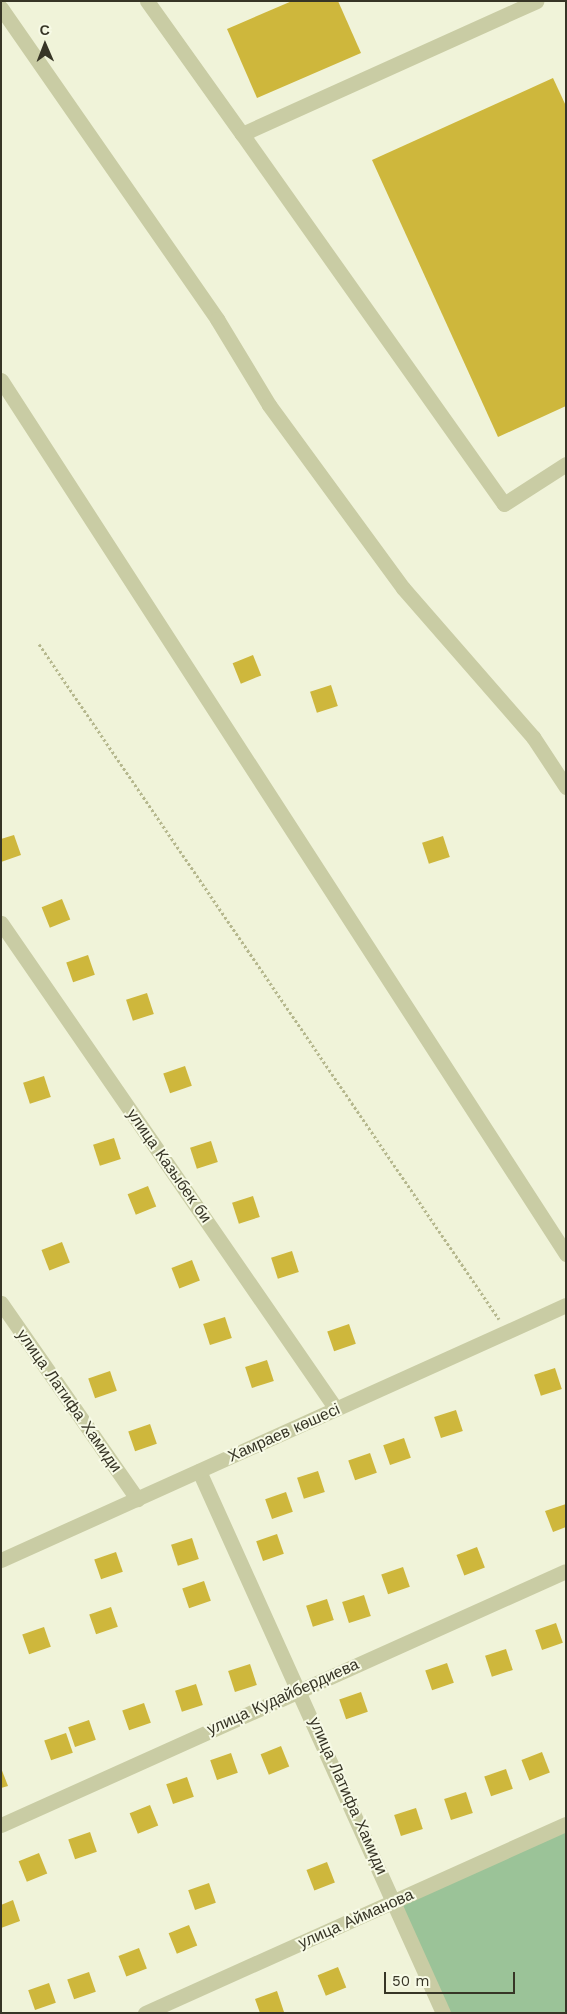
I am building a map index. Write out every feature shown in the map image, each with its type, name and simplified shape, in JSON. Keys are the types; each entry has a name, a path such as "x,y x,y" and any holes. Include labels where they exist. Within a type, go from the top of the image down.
{"street":[{"path":"147,1 504,504 566,464"},
{"path":"242,134 536,1"},
{"path":"1,8 217,319 269,405 403,588 533,737 566,787"},
{"path":"1,380 566,1254"},
{"name":"улица Казыбек би","path":"1,923 336,1409"},
{"name":"улица Латифа Хамиди","path":"1,1304 137,1500"},
{"name":"Хамраев көшесі","path":"1,1560 566,1305"},
{"name":"улица Латифа Хамиди","path":"199,1471 300,1688 443,2013"},
{"name":"улица Кудайбердиева","path":"1,1824 300,1688 566,1571"},
{"name":"улица Айманова","path":"145,2013 395,1903 566,1824"}],"path":[{"path":"39,644 494,1306 504,1333"}],"green space":[{"path":"566,1824 566,2013 443,2013 395,1903"}],"building":[{"path":"292,1 338,1 361,53 257,98 227,29"},
{"path":"553,78 566,106 566,406 498,437 372,160"},
{"path":"253,655 261,675 241,684 233,663"},
{"path":"331,685 338,706 317,713 310,692"},
{"path":"14,835 21,855 1,862 1,839"},
{"path":"443,836 450,857 429,864 422,843"},
{"path":"62,899 70,919 50,928 42,907"},
{"path":"88,955 95,975 73,982 66,962"},
{"path":"147,993 154,1014 133,1021 126,1000"},
{"path":"185,1066 192,1086 170,1093 163,1073"},
{"path":"44,1076 51,1097 30,1104 23,1083"},
{"path":"114,1138 121,1159 100,1166 93,1145"},
{"path":"211,1141 218,1162 197,1169 190,1148"},
{"path":"148,1186 156,1206 136,1215 128,1194"},
{"path":"253,1196 260,1217 239,1224 232,1203"},
{"path":"62,1242 70,1263 49,1270 41,1250"},
{"path":"292,1251 299,1272 278,1279 271,1258"},
{"path":"192,1260 200,1281 179,1288 171,1268"},
{"path":"225,1317 232,1338 210,1345 203,1324"},
{"path":"349,1324 356,1344 334,1351 327,1331"},
{"path":"267,1360 274,1381 252,1388 245,1367"},
{"path":"555,1368 562,1389 541,1396 534,1375"},
{"path":"110,1371 117,1391 95,1398 88,1378"},
{"path":"456,1410 463,1431 441,1438 434,1417"},
{"path":"150,1424 157,1444 135,1451 128,1431"},
{"path":"404,1438 411,1458 390,1465 383,1445"},
{"path":"370,1453 377,1473 355,1480 348,1460"},
{"path":"318,1471 325,1492 304,1499 297,1478"},
{"path":"286,1492 293,1512 272,1519 265,1499"},
{"path":"566,1504 566,1527 553,1532 545,1511"},
{"path":"277,1534 284,1554 263,1561 256,1541"},
{"path":"192,1538 199,1559 178,1566 171,1545"},
{"path":"477,1547 485,1568 464,1575 456,1555"},
{"path":"116,1552 123,1572 101,1579 94,1559"},
{"path":"403,1567 410,1587 388,1594 381,1574"},
{"path":"204,1581 211,1601 189,1608 182,1588"},
{"path":"364,1595 371,1616 349,1623 342,1602"},
{"path":"327,1599 334,1620 313,1627 306,1606"},
{"path":"111,1607 118,1627 96,1634 89,1614"},
{"path":"556,1623 563,1643 542,1650 535,1630"},
{"path":"44,1627 51,1647 29,1654 22,1634"},
{"path":"506,1649 513,1670 492,1677 485,1656"},
{"path":"447,1663 454,1683 432,1690 425,1670"},
{"path":"250,1664 257,1685 235,1692 228,1671"},
{"path":"196,1684 203,1705 182,1712 175,1691"},
{"path":"361,1692 368,1712 346,1719 339,1699"},
{"path":"144,1703 151,1723 129,1730 122,1710"},
{"path":"89,1720 96,1740 75,1747 68,1727"},
{"path":"66,1733 73,1753 51,1760 44,1740"},
{"path":"281,1746 289,1766 269,1775 261,1754"},
{"path":"542,1752 550,1773 529,1780 521,1760"},
{"path":"231,1753 238,1773 217,1780 210,1760"},
{"path":"1,1768 8,1786 1,1788"},
{"path":"506,1769 513,1789 491,1796 484,1776"},
{"path":"187,1777 194,1797 173,1804 166,1784"},
{"path":"466,1792 473,1813 451,1820 444,1799"},
{"path":"150,1805 158,1825 138,1834 130,1813"},
{"path":"416,1808 423,1829 401,1836 394,1815"},
{"path":"90,1832 97,1852 75,1859 68,1839"},
{"path":"39,1853 47,1873 27,1882 19,1861"},
{"path":"327,1862 335,1883 314,1890 306,1870"},
{"path":"209,1883 216,1903 195,1910 188,1890"},
{"path":"13,1900 20,1921 1,1928 1,1905"},
{"path":"189,1925 197,1945 177,1954 169,1933"},
{"path":"139,1948 147,1969 126,1976 118,1956"},
{"path":"338,1967 346,1987 326,1996 318,1975"},
{"path":"89,1972 96,1992 74,1999 67,1979"},
{"path":"49,1983 56,2003 35,2010 28,1990"},
{"path":"277,1991 284,2012 260,2013 255,1999"}]}
